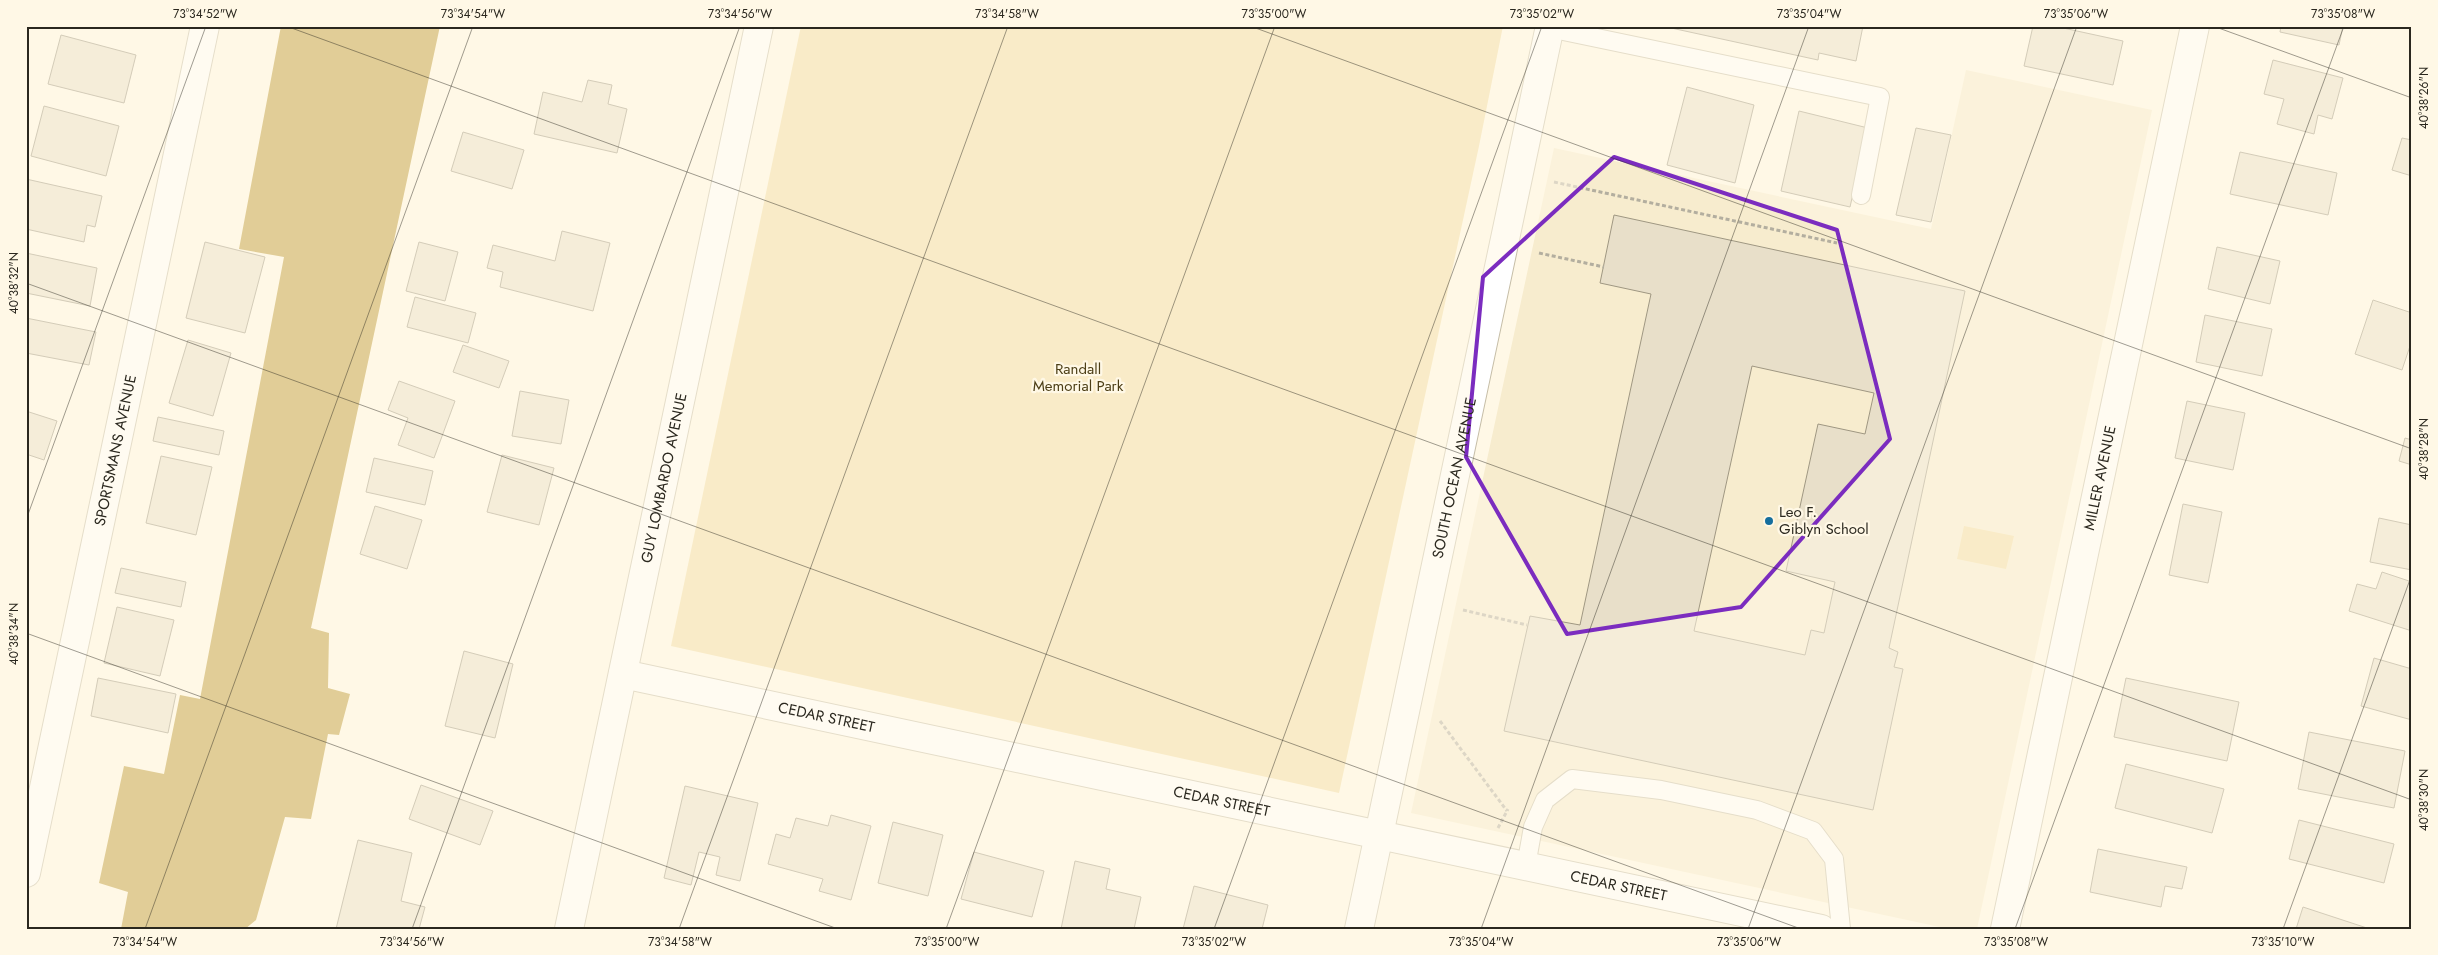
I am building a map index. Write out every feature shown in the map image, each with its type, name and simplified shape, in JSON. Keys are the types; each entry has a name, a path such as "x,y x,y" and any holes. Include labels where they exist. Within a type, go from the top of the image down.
{"street":[{"name":"SPORTSMANS AVENUE","path":"26,873 205,26"},
{"name":"GUY LOMBARDO AVENUE","path":"569,929 759,26"},
{"name":"MILLER AVENUE","path":"2004,929 2195,26"},
{"name":"SOUTH OCEAN AVENUE","path":"1359,929 1549,27"},
{"name":"CEDAR STREET","path":"623,674 1821,929"}],"lane":[{"path":"1549,27 1880,97 1861,194"},
{"path":"1526,866 1533,826 1545,800 1572,779 1661,790 1757,810 1813,831 1834,859 1841,929"}],"path":[{"path":"1554,182 1837,243"},
{"path":"1539,253 1604,267"},
{"path":"1464,610 1527,625"},
{"path":"1440,721 1507,811"}],"highlighted area":[{"path":"1614,157 1837,230 1890,439 1741,607 1567,634 1466,457 1483,277"}],"shaded area":[{"path":"281,26 440,26 311,628 329,633 328,688 350,694 339,735 328,734 311,819 285,817 256,920 245,929 121,929 128,892 99,883 124,766 164,774 180,695 200,699 284,257 239,249"},
{"name":"Leo F. Giblyn School","path":"1966,70 2152,110 1977,929 1949,929 1411,813 1554,148 1931,229"}],"green space":[{"name":"Randall Memorial Park","path":"801,26 1503,26 1479,146 1339,793 671,646"},
{"path":"1964,526 2014,536 2006,569 1957,559"}],"building":[{"path":"1662,26 1863,26 1856,61 1819,53 1818,60"},
{"path":"2033,26 2054,26 2123,41 2113,85 2024,66"},
{"path":"2281,26 2343,26 2339,45 2280,32"},
{"path":"61,35 136,55 124,103 48,84"},
{"path":"2273,60 2343,78 2332,119 2318,115 2314,134 2277,124 2284,99 2264,94"},
{"path":"588,80 612,85 608,104 627,109 617,153 534,134 543,92 582,102"},
{"path":"1687,87 1754,105 1735,183 1667,165"},
{"path":"44,106 119,126 106,176 31,156"},
{"path":"1799,111 1868,128 1850,207 1781,191"},
{"path":"1916,128 1951,135 1931,222 1896,215"},
{"path":"463,132 524,150 512,189 451,171"},
{"path":"2402,138 2412,140 2412,176 2392,170"},
{"path":"2240,152 2337,173 2328,215 2230,194"},
{"path":"26,179 102,196 95,227 87,225 84,242 26,229"},
{"path":"1614,215 1965,291 1889,648 1898,652 1894,667 1903,669 1873,810 1504,731 1530,616 1580,625 1651,294 1600,283","holes":["1752,366 1874,393 1865,434 1818,424 1786,571 1835,582 1824,633 1811,630 1805,655 1694,631"]},
{"path":"562,231 610,243 593,311 500,287 503,272 487,268 493,245 555,261"},
{"path":"205,242 265,257 245,333 186,318"},
{"path":"419,242 458,252 445,301 406,291"},
{"path":"2217,247 2280,261 2270,304 2208,289"},
{"path":"26,253 97,268 90,306 26,293"},
{"path":"415,297 476,313 468,343 407,327"},
{"path":"2373,300 2412,313 2412,340 2402,370 2355,354"},
{"path":"2205,315 2272,329 2262,376 2196,362"},
{"path":"26,318 96,332 89,365 26,353"},
{"path":"188,340 231,353 213,416 169,403"},
{"path":"463,345 509,361 499,388 453,372"},
{"path":"399,381 455,401 434,458 398,445 408,418 388,410"},
{"path":"520,391 569,400 561,444 512,436"},
{"path":"2187,401 2245,413 2233,470 2175,458"},
{"path":"26,411 57,421 44,460 26,454"},
{"path":"158,417 224,431 219,455 153,441"},
{"path":"2405,438 2412,440 2412,465 2399,461"},
{"path":"502,455 554,468 539,525 487,512"},
{"path":"161,456 212,467 196,535 146,523"},
{"path":"374,458 433,471 425,505 366,492"},
{"path":"2183,504 2222,512 2208,583 2169,575"},
{"path":"375,506 422,520 407,569 360,554"},
{"path":"2379,518 2412,525 2412,570 2370,562"},
{"path":"121,568 186,582 181,607 115,593"},
{"path":"2382,572 2412,582 2412,631 2349,611 2357,584 2376,589"},
{"path":"117,607 174,620 160,676 104,663"},
{"path":"464,651 513,664 495,738 445,726"},
{"path":"2374,658 2412,669 2412,720 2361,706"},
{"path":"98,678 176,694 168,733 91,716"},
{"path":"2126,678 2239,702 2227,761 2114,737"},
{"path":"2309,732 2405,751 2394,808 2298,789"},
{"path":"2126,764 2224,789 2212,833 2115,808"},
{"path":"421,785 493,811 480,845 409,819"},
{"path":"685,786 758,803 740,881 716,875 720,857 699,852 691,885 664,878"},
{"path":"831,815 871,826 851,900 819,891 823,879 768,864 776,834 790,838 796,818 828,826"},
{"path":"2299,820 2394,844 2384,883 2289,859"},
{"path":"893,822 943,835 928,896 878,883"},
{"path":"358,840 412,853 401,901 425,907 419,929 336,929"},
{"path":"2098,849 2187,867 2182,889 2165,886 2161,907 2090,892"},
{"path":"974,852 1044,871 1032,917 961,899"},
{"path":"1075,861 1110,869 1106,889 1141,897 1134,929 1061,929"},
{"path":"1194,886 1268,905 1262,929 1183,929"},
{"path":"2303,907 2370,929 2296,929"}],"place":[{"name":"Leo F. Giblyn School","path":"1769,521"}]}
